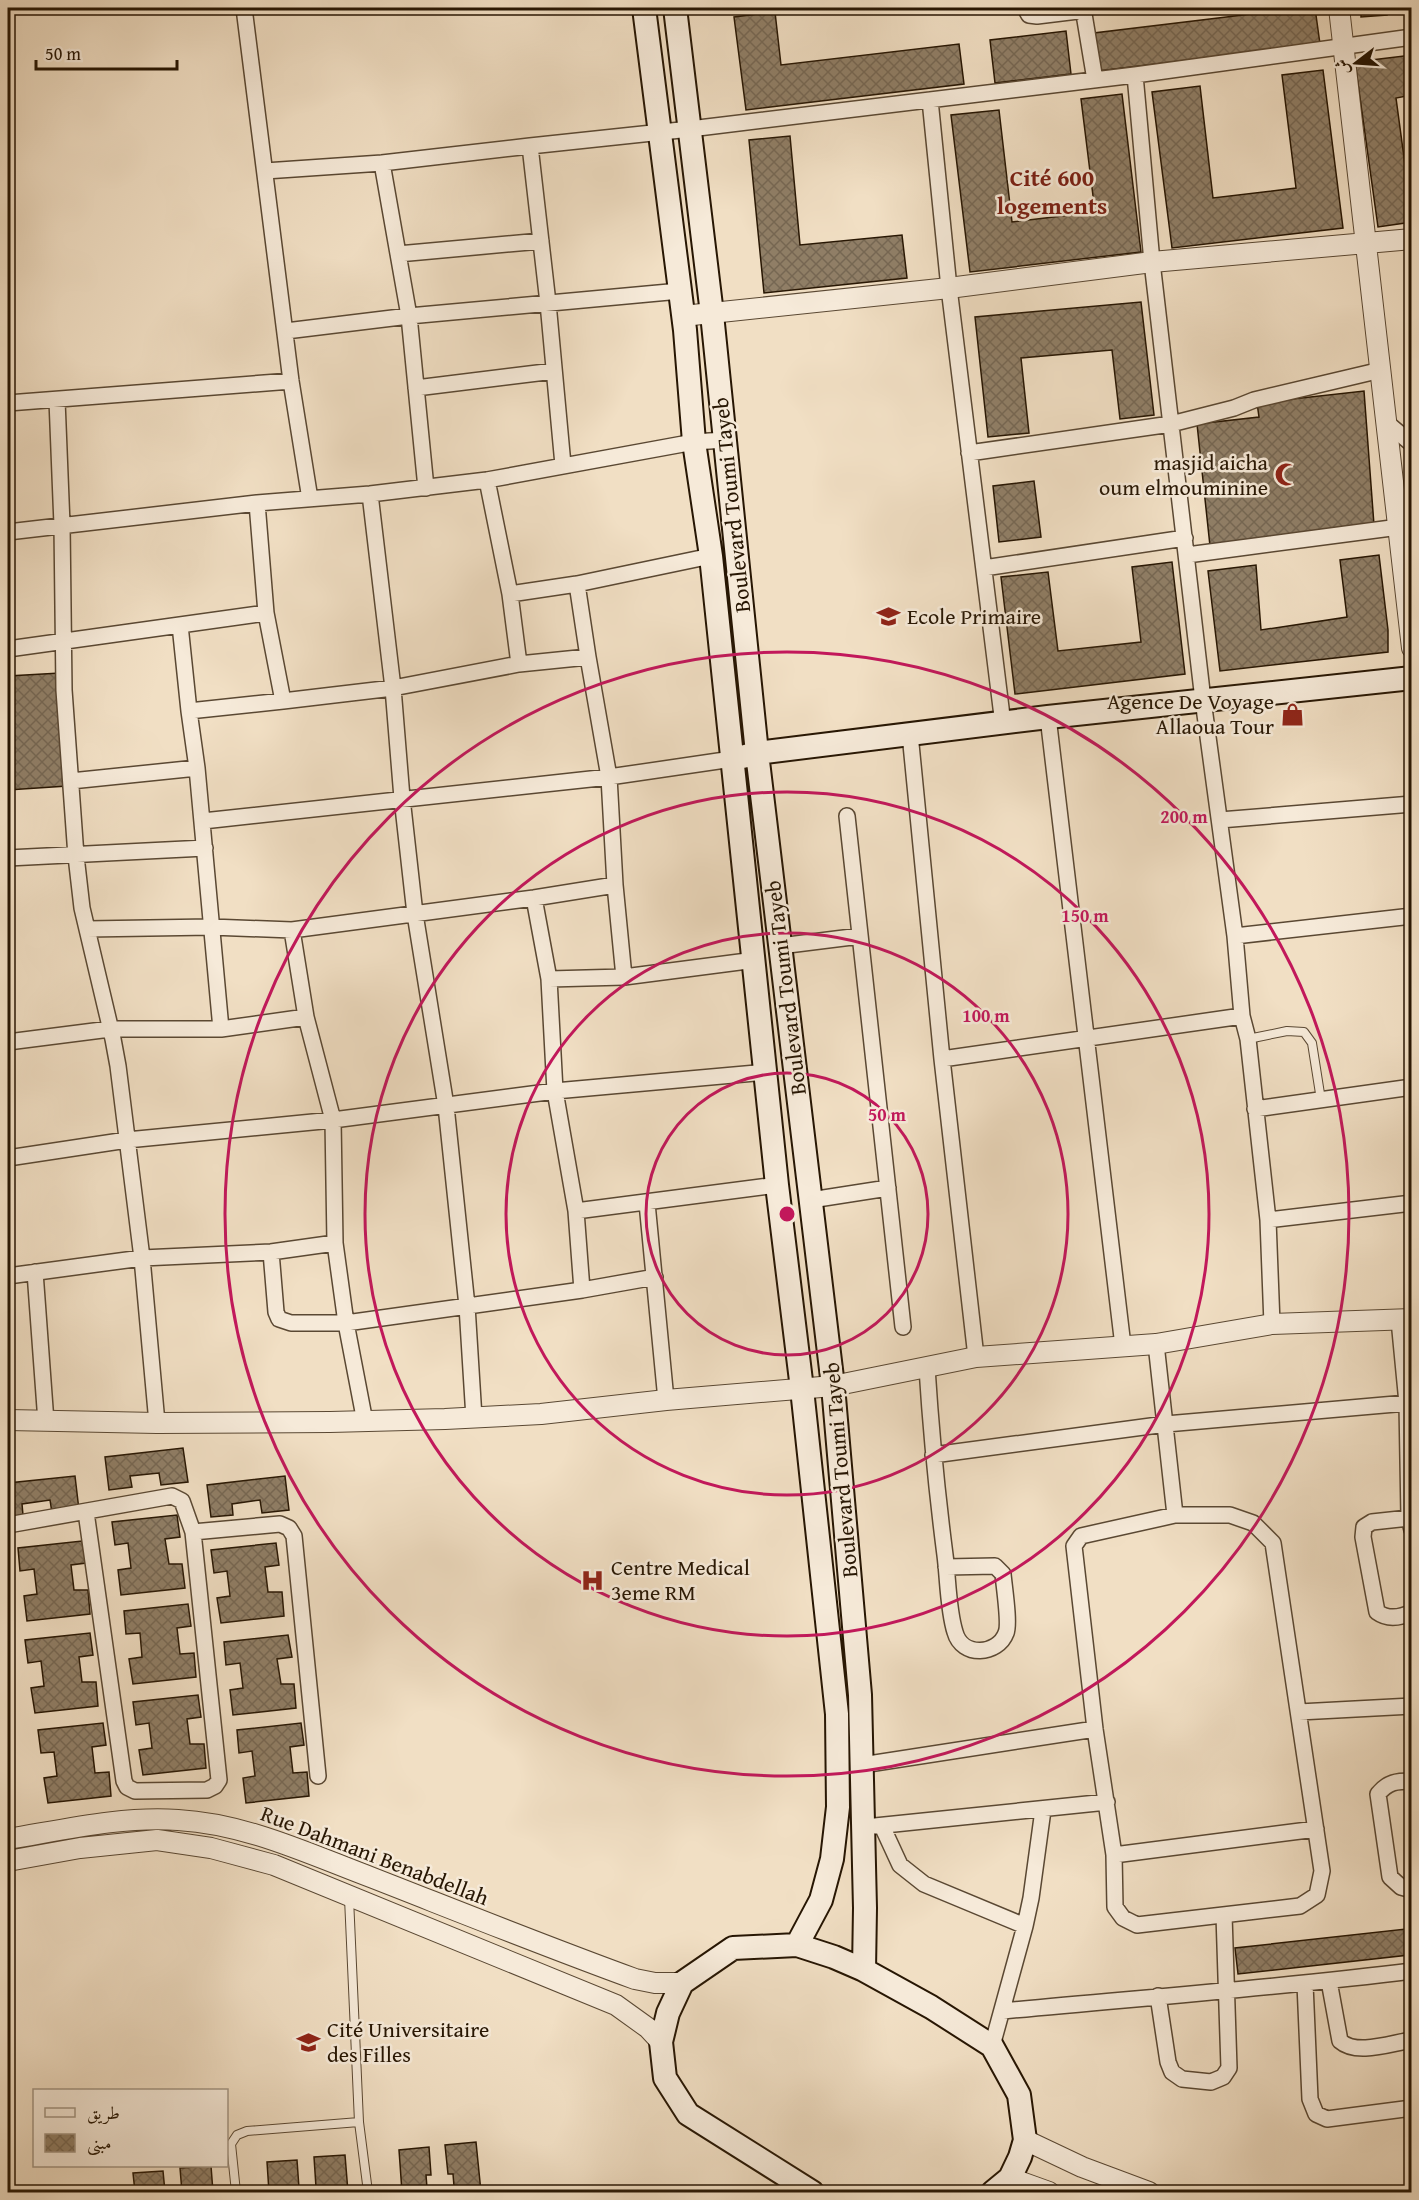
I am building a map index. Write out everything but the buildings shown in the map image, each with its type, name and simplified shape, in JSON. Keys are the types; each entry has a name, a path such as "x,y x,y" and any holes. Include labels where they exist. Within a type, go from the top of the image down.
{"main road":[{"name":"Boulevard Toumi Tayeb","path":"644,8 683,316 694,442 711,556 777,1185 802,1389 837,1714 838,1807 832,1859 821,1900 797,1945"},
{"name":"Boulevard Toumi Tayeb","path":"675,8 712,314 757,753 833,1386 860,1695 862,1765 872,1826 864,1970"},
{"path":"732,759 757,753 1048,717 1412,678"},
{"path":"812,2193 688,2114 665,2078 661,2042 668,2013 682,1983 733,1948 797,1945 864,1970 931,2007 992,2046 1019,2095 1025,2140 1020,2157 1001,2185"}],"street":[{"path":"244,8 291,381 310,499"},
{"path":"1025,8 1029,15 1037,16 1078,11 1084,15 1095,80"},
{"path":"1339,8 1412,648"},
{"path":"265,171 382,163 690,129 1135,75 1412,37"},
{"path":"1135,75 1152,262 1203,700 1235,936 1242,1016 1248,1039 1268,1220 1272,1324"},
{"path":"930,100 949,288 1003,724"},
{"path":"530,146 563,465"},
{"path":"382,163 409,316 426,488"},
{"path":"683,316 949,288 1152,262 1412,239"},
{"path":"398,254 541,241"},
{"path":"286,331 409,316 680,291"},
{"path":"969,453 1171,424 1234,408 1254,400 1381,370"},
{"path":"416,388 554,371"},
{"path":"8,403 291,381"},
{"path":"57,400 65,641 64,690 76,856 87,929 118,1066 142,1258 157,1424"},
{"path":"1388,423 1412,444"},
{"path":"8,532 257,503 426,488 488,480 694,442 724,440"},
{"path":"488,480 510,594 519,664"},
{"path":"370,494 416,914 446,1106 467,1306 474,1418"},
{"path":"257,503 266,613 283,701"},
{"path":"1187,555 1399,527"},
{"path":"984,568 1185,538"},
{"path":"510,594 577,584 711,556"},
{"path":"577,584 609,777 615,885 624,977"},
{"path":"8,649 266,613"},
{"path":"180,625 189,711 198,768 221,1029"},
{"path":"189,711 393,688 519,664 588,657"},
{"path":"1048,717 1123,1346"},
{"path":"910,734 942,1059 976,1358"},
{"path":"203,821 609,777 732,759"},
{"path":"71,781 198,768"},
{"path":"1220,820 1412,804"},
{"path":"847,816 903,1327"},
{"path":"8,858 205,848"},
{"path":"87,929 211,927 292,930 615,885"},
{"path":"534,898 549,979 555,1091 576,1211 582,1290"},
{"path":"1235,936 1412,916"},
{"path":"292,930 306,1017 333,1120 335,1243 346,1323 364,1422"},
{"path":"780,946 860,936"},
{"path":"549,979 624,977 755,960"},
{"path":"942,1059 1242,1016"},
{"path":"8,1042 110,1029 221,1029 306,1017"},
{"path":"8,1158 128,1140 333,1120 555,1091 766,1072"},
{"path":"1255,1109 1412,1087"},
{"path":"576,1211 777,1185"},
{"path":"811,1200 888,1188"},
{"path":"647,1203 666,1400"},
{"path":"1268,1220 1412,1203"},
{"path":"8,1276 142,1258 271,1252 335,1243"},
{"path":"271,1252 276,1312 279,1319 291,1323 346,1323 582,1290 655,1277"},
{"path":"35,1272 46,1422"},
{"path":"8,1420 157,1424 364,1422 541,1414 666,1400 833,1386 976,1358 1156,1344 1272,1324 1405,1319 1410,1524 1372,1522 1364,1527 1363,1537 1377,1612 1383,1617 1392,1618 1412,1612"},
{"path":"1156,1344 1175,1515"},
{"path":"927,1368 933,1455 946,1568 955,1633 960,1644 968,1650 990,1649 1001,1642 1008,1631 1003,1574 995,1566 946,1568"},
{"path":"933,1455 1166,1424 1407,1403"},
{"path":"8,1525 172,1496 182,1501 193,1532 219,1780 215,1786 207,1790 135,1791 124,1781 86,1512"},
{"path":"1175,1515 1230,1515 1253,1523 1272,1543 1299,1712 1323,1871 1317,1895 1300,1906 1137,1925 1123,1918 1115,1907 1114,1855 1095,1729 1074,1546 1081,1536 1175,1515"},
{"path":"193,1532 280,1524 289,1528 294,1536 318,1776"},
{"path":"1299,1712 1412,1706"},
{"path":"862,1765 1095,1729"},
{"path":"1412,1781 1395,1781 1386,1784 1378,1794 1390,1877 1401,1887 1412,1890"},
{"path":"872,1826 1107,1802"},
{"path":"992,2046 1025,1926 1043,1810"},
{"name":"Rue Dahmani Benabdellah","path":"8,1839 134,1820 178,1820 237,1828 299,1848 635,1979 655,1983 682,1983"},
{"path":"872,1826 900,1865 924,1884 1025,1926"},
{"path":"1114,1855 1316,1829"},
{"name":"Rue Dahmani Benabdellah","path":"8,1861 80,1848 157,1840 211,1848 274,1865 616,2005 648,2028 661,2042"},
{"path":"1158,1996 1168,2062 1172,2072 1182,2079 1210,2082 1223,2077 1229,2068 1224,1915"},
{"path":"1003,2012 1227,1989 1305,1984 1412,1971"},
{"path":"1329,1981 1340,2041 1346,2047 1358,2049 1412,2040"},
{"path":"1305,1984 1310,2098 1316,2114 1327,2119 1412,2108"},
{"path":"1025,2140 1082,2167 1149,2193"},
{"path":"1001,2185 1049,2193"}],"lane":[{"path":"1248,1039 1287,1030 1304,1032 1312,1043 1321,1100"},
{"path":"348,1896 359,2122 368,2193"},
{"path":"236,2193 231,2144 237,2134 247,2131 359,2122"}],"place":[{"name":"masjid aicha oum elmouminine","path":"1286,475"},
{"name":"Ecole Primaire","path":"889,616"},
{"name":"Agence De Voyage Allaoua Tour","path":"1292,714"},
{"name":"Centre Medical 3eme RM","path":"593,1580"},
{"name":"Cité Universitaire des Filles","path":"309,2042"}],"district":[{"name":"Cité 600 logements","path":"1052,191"}]}
